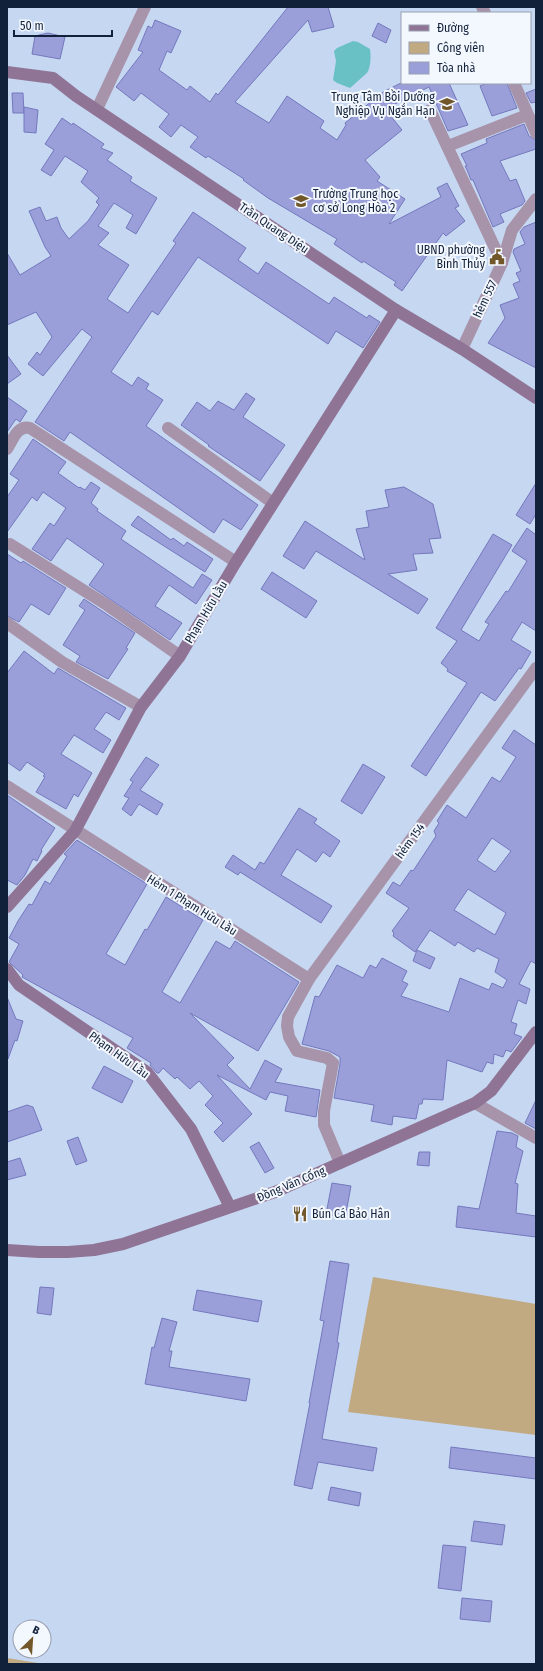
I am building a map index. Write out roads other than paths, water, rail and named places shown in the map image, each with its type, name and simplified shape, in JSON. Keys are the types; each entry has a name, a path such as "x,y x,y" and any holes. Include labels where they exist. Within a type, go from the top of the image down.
{"street":[{"path":"97,109 145,7"},
{"name":"Trần Quang Diệu","path":"7,72 52,78 396,310 462,349 536,398"},
{"path":"514,84 536,133"},
{"path":"430,110 502,263"},
{"path":"448,146 527,115"},
{"name":"hẻm 557","path":"462,349 502,263 512,230 532,203"},
{"name":"Phạm Hữu Lầu","path":"7,907 75,831 141,707 180,656 236,562 396,310"},
{"path":"7,449 20,428 30,428 236,562"},
{"path":"168,428 273,503"},
{"path":"10,544 107,605 180,656"},
{"path":"7,623 62,662 141,707"},
{"name":"hẻm 154","path":"340,1163 324,1125 324,1111 333,1062 329,1059 299,1052 294,1049 289,1037 287,1026 288,1017 309,979 536,668"},
{"name":"Hẻm 1 Phạm Hữu Lầu","path":"7,786 75,831 309,979"},
{"name":"Phạm Hữu Lầu","path":"7,969 19,985 147,1072 191,1129 230,1207"},
{"name":"Đồng Văn Cống","path":"7,1250 38,1252 94,1250 124,1244 275,1192 475,1103 491,1091 536,1032"},
{"path":"475,1103 536,1138"}],"place":[{"name":"Trung Tâm Bồi Dưỡng Nghiệp Vụ Ngắn Hạn","path":"447,104"},
{"name":"Trường Trung học cơ sở Long Hòa 2","path":"301,201"},
{"name":"UBND phường Bình Thủy","path":"497,257"},
{"name":"Bún Cá Bảo Hân","path":"300,1214"}]}
